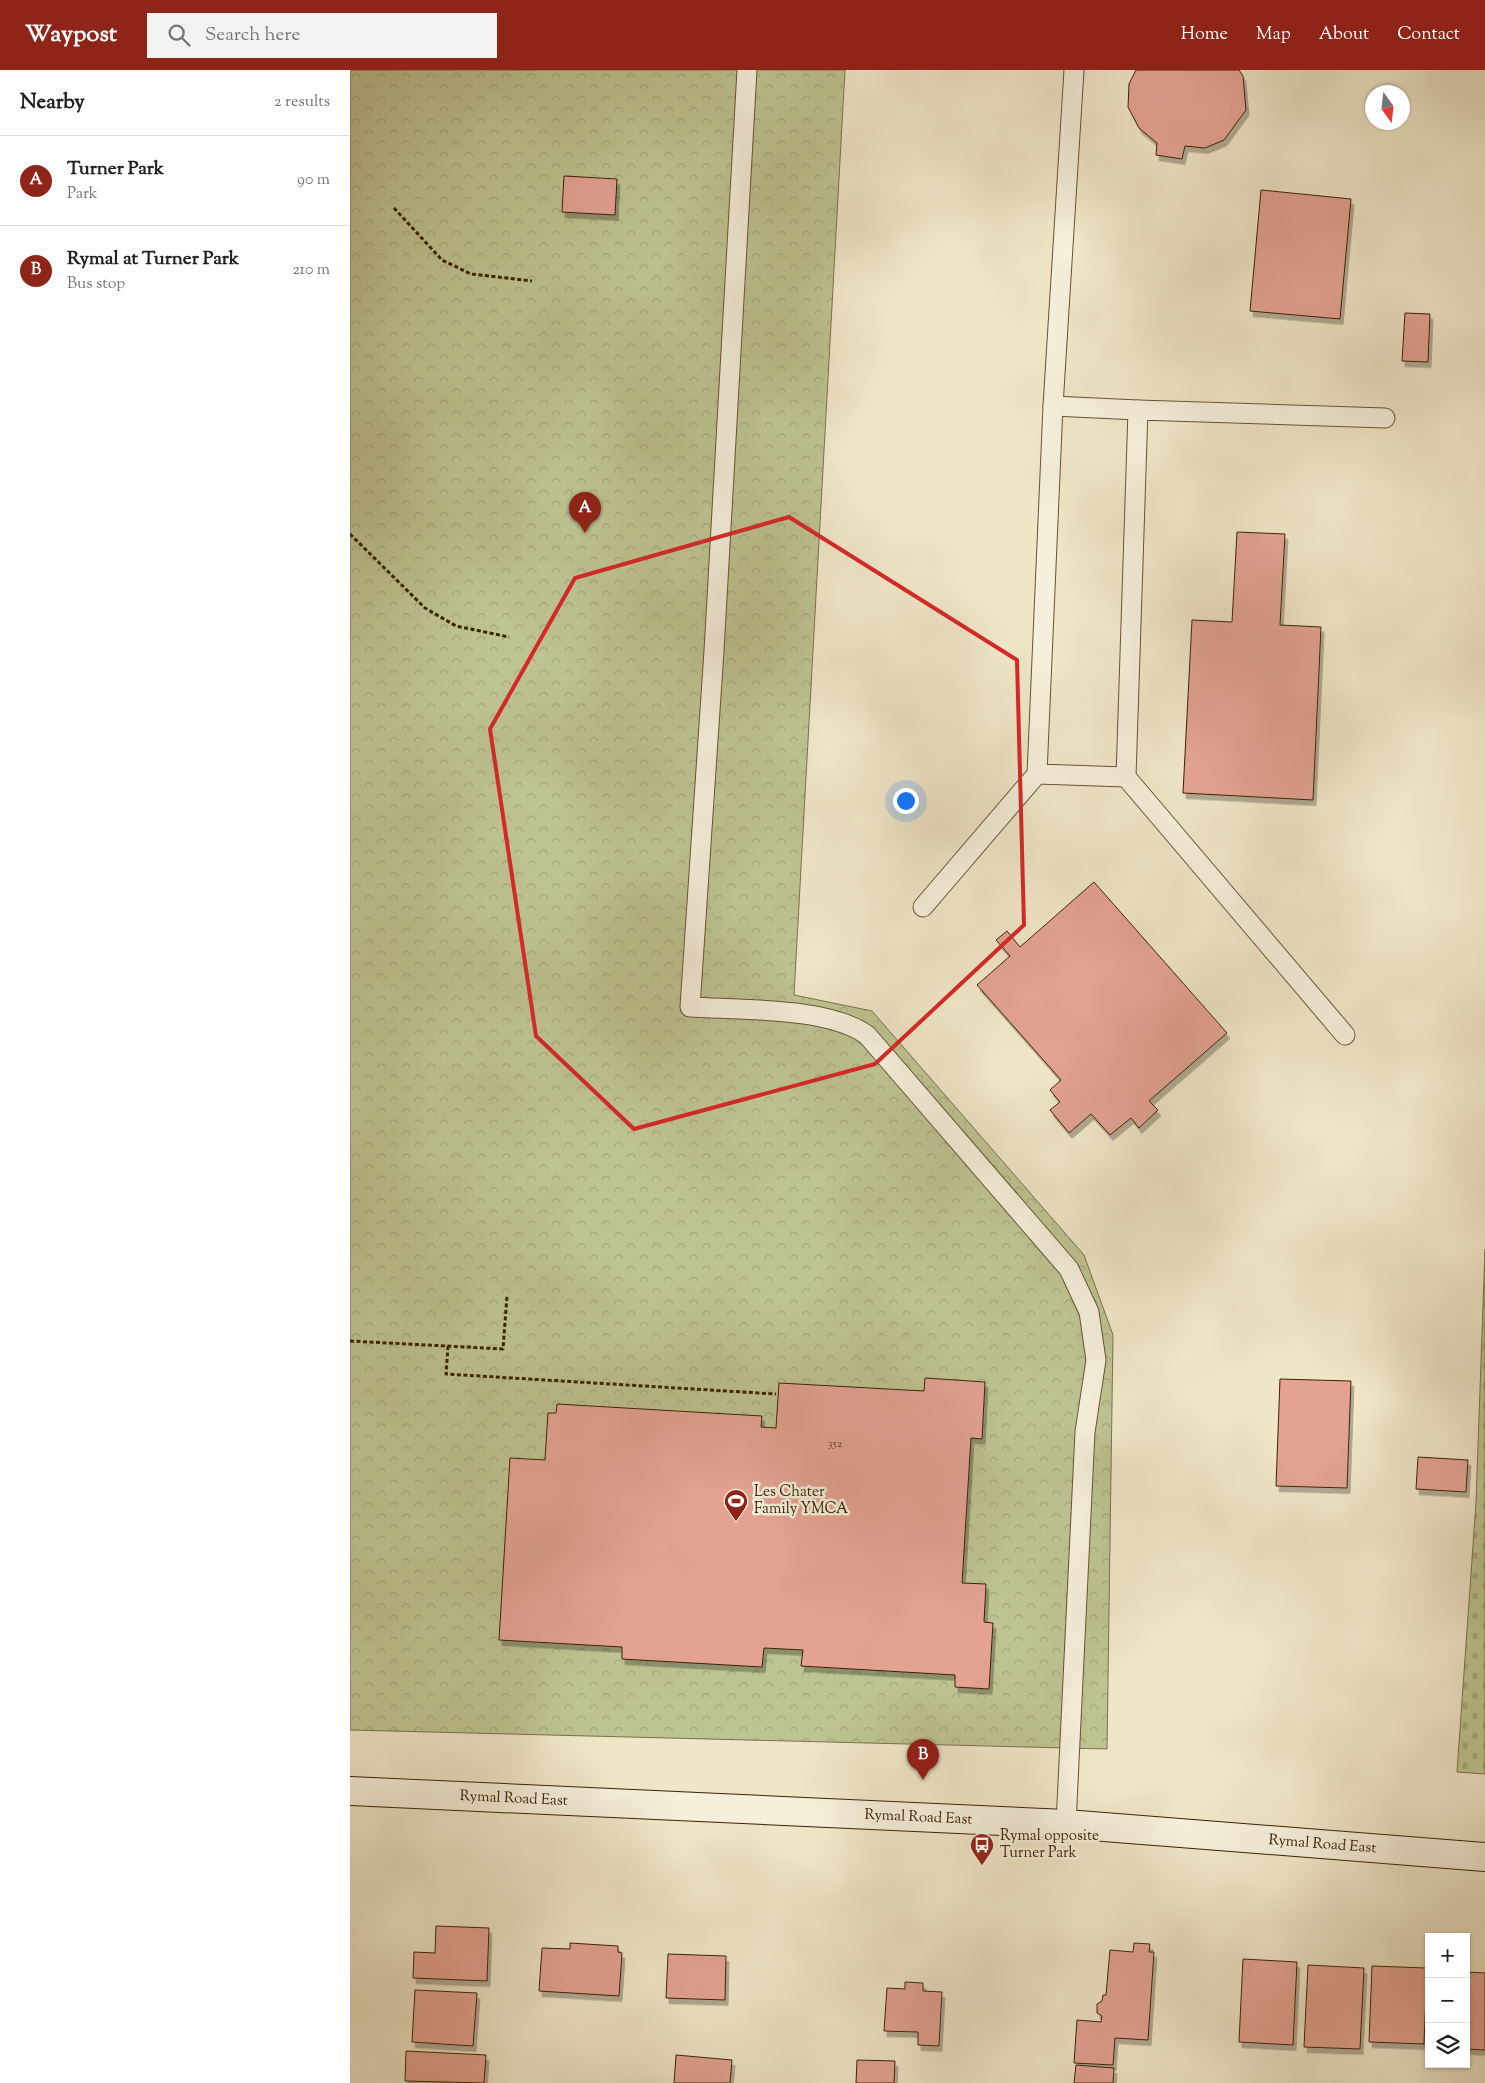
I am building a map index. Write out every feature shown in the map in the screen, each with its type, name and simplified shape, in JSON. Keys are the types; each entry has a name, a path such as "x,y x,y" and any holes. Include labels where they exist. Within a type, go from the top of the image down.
{"main road":[{"name":"Rymal Road East","path":"350,1791 1066,1824 1485,1858"}],"lane":[{"path":"747,70 715,641 690,1007 823,1016 854,1026 867,1035 1069,1269 1090,1312 1096,1360 1085,1432 1066,1824"},
{"path":"923,907 1036,774 1053,406 1074,70"},
{"path":"1053,406 1386,418"},
{"path":"1138,410 1126,777 1345,1035"},
{"path":"1036,774 1126,777"}],"path":[{"path":"394,208 442,260 471,274 532,281"},
{"path":"350,534 425,608 456,626 509,637"},
{"path":"350,1341 503,1349 507,1296"},
{"path":"448,1346 446,1374 776,1394"}],"highlighted area":[{"path":"789,517 1017,660 1024,925 875,1064 634,1129 536,1036 490,729 575,578"}],"green space":[{"path":"350,70 845,70 794,995 872,1011 1084,1255 1113,1335 1107,1749 350,1730"},
{"path":"1485,1249 1485,1774 1457,1772 1476,1503"}],"building":[{"path":"1136,70 1239,70 1243,76 1246,110 1224,140 1205,148 1185,146 1182,159 1156,155 1157,143 1139,128 1128,107 1129,84"},
{"path":"564,176 617,179 615,215 562,212"},
{"path":"1261,190 1351,199 1340,319 1250,311"},
{"path":"1405,313 1430,314 1428,362 1402,361"},
{"path":"1237,532 1285,534 1280,625 1321,627 1313,800 1183,793 1192,620 1232,622"},
{"path":"1094,882 1227,1033 1149,1101 1158,1110 1139,1128 1131,1118 1110,1135 1091,1114 1069,1133 1050,1110 1060,1102 1050,1090 1061,1080 977,985 1010,956 996,940 1007,931 1020,947"},
{"name":"Les Chater Family YMCA","path":"925,1378 985,1382 982,1439 971,1438 962,1583 986,1584 984,1622 993,1623 989,1689 955,1687 955,1675 801,1666 803,1650 764,1648 762,1667 622,1659 622,1647 499,1640 510,1458 545,1460 548,1413 556,1413 557,1404 762,1416 761,1427 776,1428 779,1383 924,1391"},
{"path":"1280,1379 1351,1381 1347,1488 1276,1486"},
{"path":"1418,1457 1468,1460 1466,1492 1416,1489"},
{"path":"436,1926 489,1928 487,1981 413,1978 414,1952 435,1953"},
{"path":"570,1943 618,1946 618,1952 622,1953 619,1996 539,1991 542,1948 570,1949"},
{"path":"1134,1943 1150,1944 1149,1952 1154,1952 1148,2040 1115,2038 1113,2065 1074,2063 1077,2020 1101,2022 1102,2016 1097,2013 1097,2004 1102,2001 1103,1995 1106,1995 1110,1950 1133,1952"},
{"path":"668,1954 726,1956 725,2000 666,1998"},
{"path":"1243,1959 1297,1962 1293,2045 1239,2042"},
{"path":"1308,1965 1364,1968 1360,2049 1304,2047"},
{"path":"1372,1966 1425,1968 1424,2044 1369,2042"},
{"path":"1470,1972 1485,1973 1485,2050 1470,2049"},
{"path":"905,1982 923,1983 923,1991 942,1992 939,2046 918,2045 918,2032 884,2031 887,1988 905,1989"},
{"path":"415,1990 477,1993 473,2046 412,2042"},
{"path":"406,2051 486,2055 484,2083 405,2081"},
{"path":"676,2055 732,2060 730,2083 674,2083"},
{"path":"857,2060 895,2061 894,2083 856,2083"},
{"path":"1076,2065 1114,2068 1113,2083 1074,2083"}],"place":[{"name":"Turner Park","path":"585,533"},
{"name":"Les Chater Family YMCA","path":"736,1522"},
{"name":"Rymal at Turner Park","path":"923,1780"},
{"name":"Rymal opposite Turner Park","path":"982,1866"}]}
